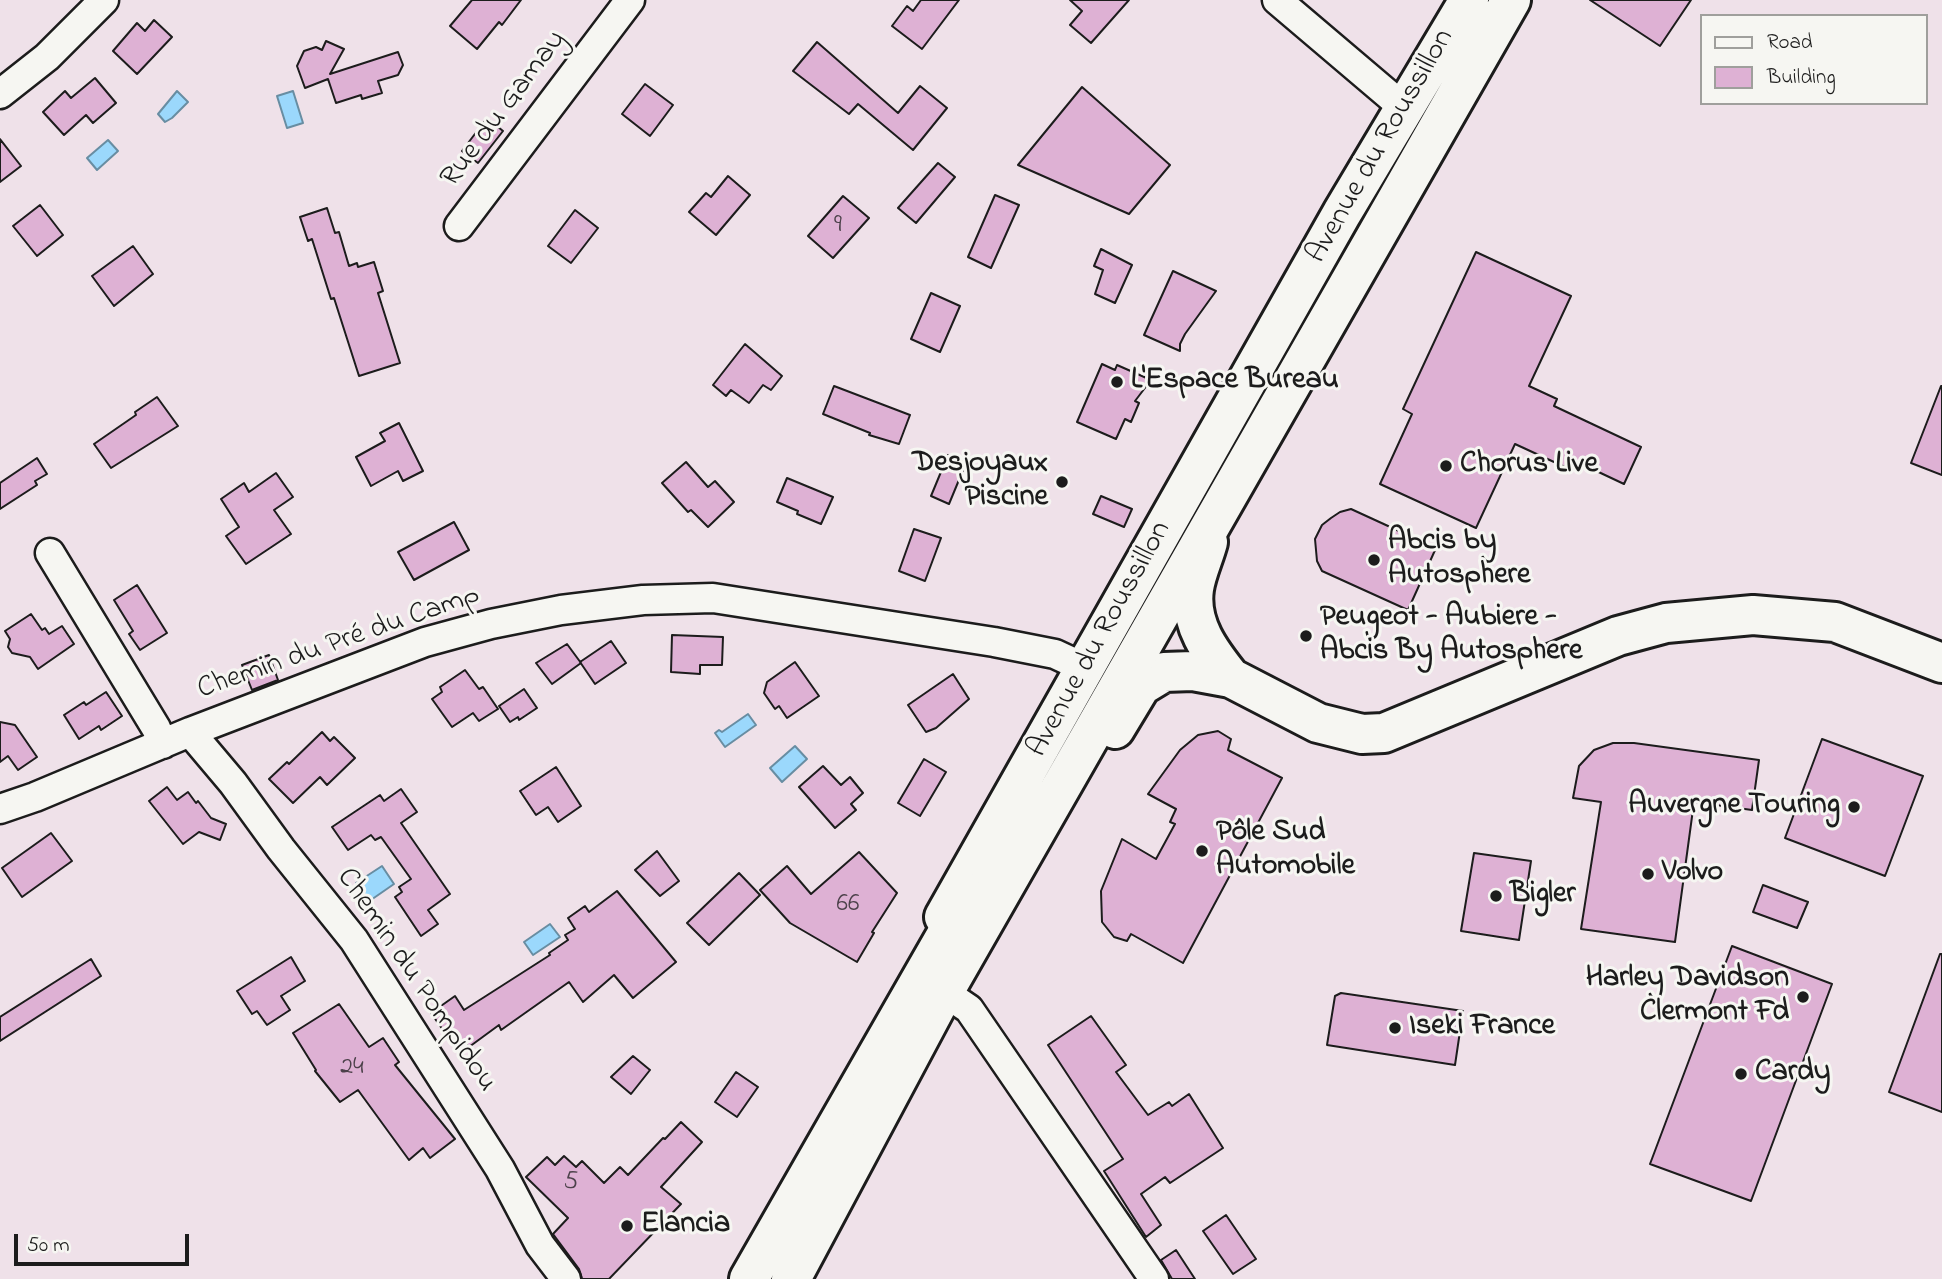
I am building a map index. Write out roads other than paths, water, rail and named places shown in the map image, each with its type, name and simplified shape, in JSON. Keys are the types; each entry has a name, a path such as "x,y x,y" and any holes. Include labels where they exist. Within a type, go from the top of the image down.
{"main road":[{"name":"Avenue du Roussillon","path":"734,1279 868,1040 961,890 1403,107 1469,0"},
{"name":"Avenue du Roussillon","path":"790,1279 944,992 1511,0"},
{"path":"1215,519 1194,591 1196,623 1209,651 1231,678"},
{"path":"1003,888 1067,809 1141,686 1164,672 1193,671 1231,678 1318,723 1362,734 1384,733 1618,636 1666,623 1753,615 1835,622 1942,663"},
{"path":"749,1279 961,909 961,890"}],"street":[{"path":"0,94 47,57 104,0"},
{"name":"Rue du Gamay","path":"459,226 630,0"},
{"path":"1276,0 1403,107"},
{"path":"50,553 156,728 163,744"},
{"name":"Chemin du Pré du Camp","path":"0,809 190,732 425,642 526,616 643,600 713,598 754,604 1019,647 1055,654 1085,668"},
{"name":"Chemin du Pompidou","path":"190,732 233,782 281,849 354,940 500,1169 540,1245 566,1279"},
{"path":"944,992 969,1009 1154,1279"}],"water":[{"path":"177,91 188,102 165,122 158,114"},
{"path":"293,91 303,123 287,128 277,96"},
{"path":"108,140 118,151 97,170 87,158"},
{"path":"748,714 756,725 725,747 715,733 719,730 722,732"},
{"path":"795,746 807,759 782,782 770,768"},
{"path":"382,866 394,884 368,902 356,883"},
{"path":"550,924 560,937 533,955 524,942"}],"place":[{"name":"L'Espace Bureau","path":"1117,382"},
{"name":"Chorus Live","path":"1446,466"},
{"name":"Desjoyaux Piscine","path":"1062,482"},
{"name":"Abcis by Autosphere","path":"1374,560"},
{"name":"Peugeot - Aubiere - Abcis By Autosphere","path":"1306,636"},
{"name":"Auvergne Touring","path":"1854,807"},
{"name":"Pôle Sud Automobile","path":"1202,851"},
{"name":"Volvo","path":"1648,874"},
{"name":"Bigler","path":"1496,896"},
{"name":"Harley Davidson Clermont Fd","path":"1803,997"},
{"name":"Iseki France","path":"1395,1028"},
{"name":"Cardy","path":"1741,1074"},
{"name":"Elancia","path":"627,1226"}]}
